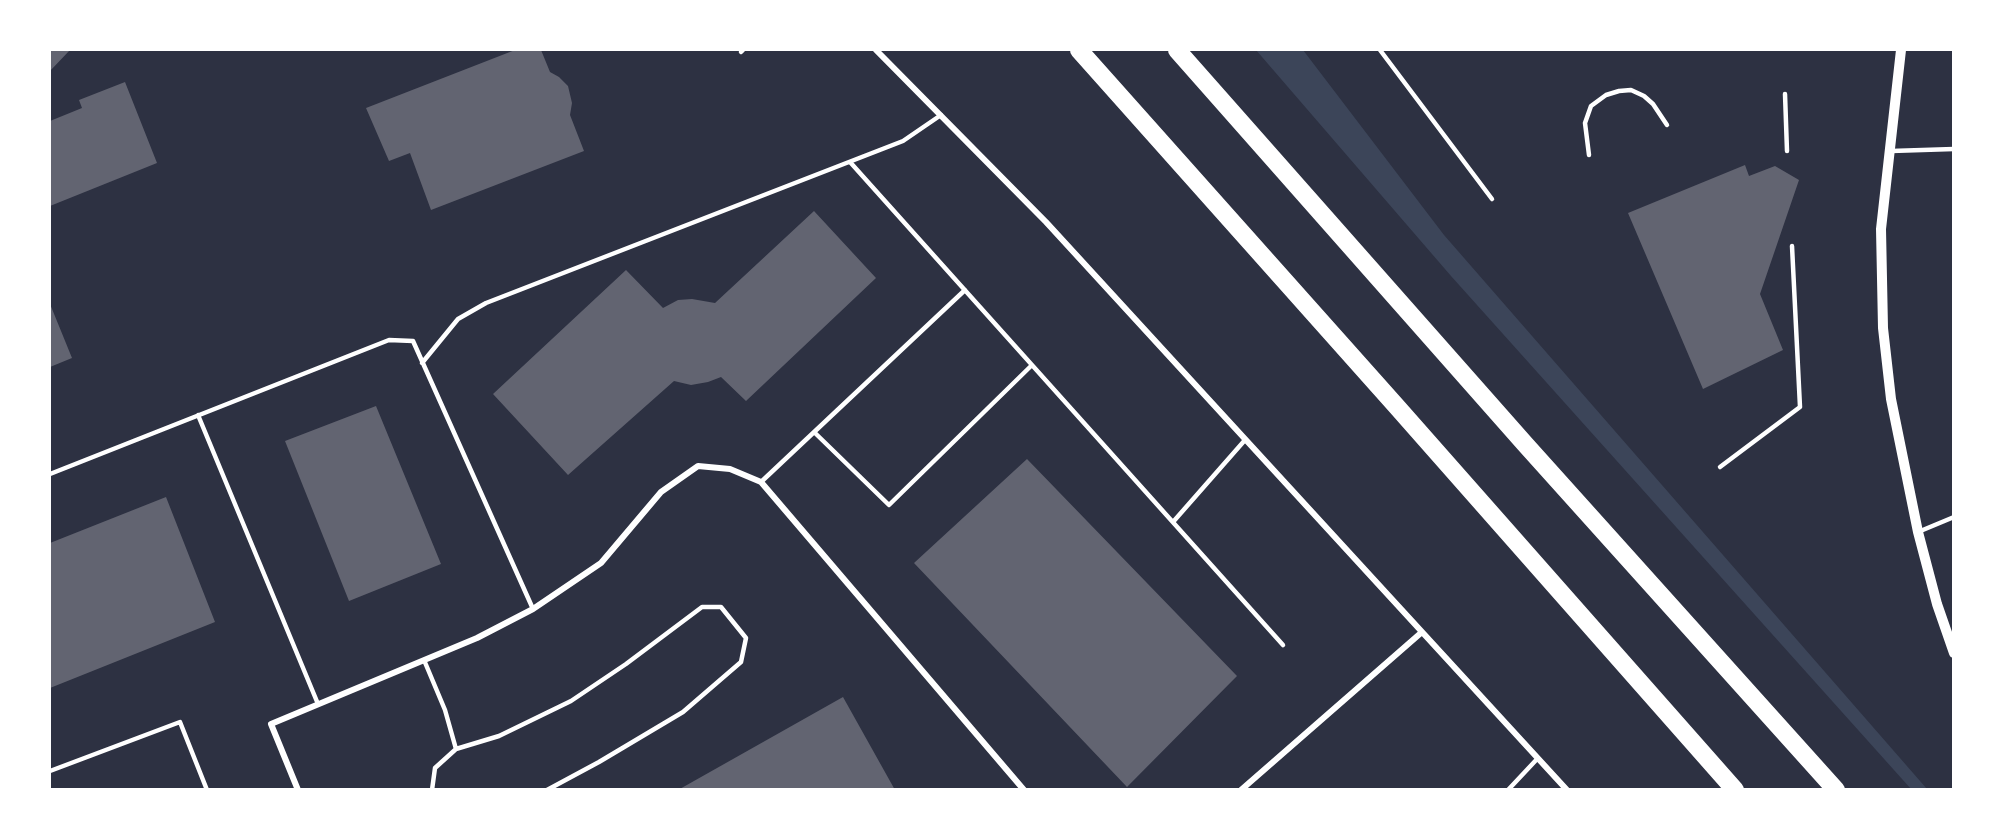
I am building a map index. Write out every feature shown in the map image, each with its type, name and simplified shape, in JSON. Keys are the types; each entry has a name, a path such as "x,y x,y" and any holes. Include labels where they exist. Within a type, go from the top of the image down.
{"highway":[{"path":"1078,50 1422,434 1735,789"},
{"path":"1179,50 1525,444 1836,789"}],"street":[{"path":"876,50 1046,222 1567,789"},
{"path":"1900,50 1881,229 1883,328 1891,399 1918,532 1953,653"},
{"path":"298,789 271,724 477,639 533,609 602,563 661,492 698,466 730,469 761,482 1024,789"},
{"path":"1241,789 1422,632"}],"lane":[{"path":"1380,50 1492,199"},
{"path":"1589,155 1585,123 1591,106 1606,95 1618,90 1631,90 1644,96 1653,104 1667,125"},
{"path":"1785,94 1787,151"},
{"path":"422,363 458,319 486,303 903,141 941,115"},
{"path":"1889,152 1953,149"},
{"path":"850,162 1283,645"},
{"path":"1720,467 1800,407 1792,246"},
{"path":"761,482 965,290"},
{"path":"50,474 389,340 413,341 533,609"},
{"path":"814,432 890,505 1032,365"},
{"path":"198,415 318,704"},
{"path":"1173,522 1245,440"},
{"path":"1918,532 1953,516"},
{"path":"432,789 435,768 456,749 499,736 571,701 626,664 702,607 721,607 746,638 741,662 683,712 599,762 547,789"},
{"path":"424,660 445,710 456,749"},
{"path":"50,771 180,722 207,789"},
{"path":"1508,789 1538,758"},
{"path":"1248,783 1254,789"}],"shaded area":[{"path":"1256,50 1303,50 1444,235 1927,789 1911,789 1451,276"}],"building":[{"path":"50,50 70,50 50,71"},
{"path":"515,50 541,50 550,72 568,86 572,103 570,115 584,151 431,210 410,153 389,161 366,108"},
{"path":"125,82 157,163 50,206 50,121 82,108 79,100"},
{"path":"1745,165 1749,176 1775,166 1799,180 1760,294 1783,350 1703,389 1628,213"},
{"path":"814,211 876,278 746,401 721,377 691,385 674,381 568,475 493,394 626,270 663,308 678,300 692,299 715,303"},
{"path":"50,304 72,358 50,367"},
{"path":"376,406 441,564 349,601 285,441"},
{"path":"1027,459 1237,676 1127,787 914,563"},
{"path":"166,497 215,622 50,688 50,543"},
{"path":"843,697 895,790 678,790"}]}
